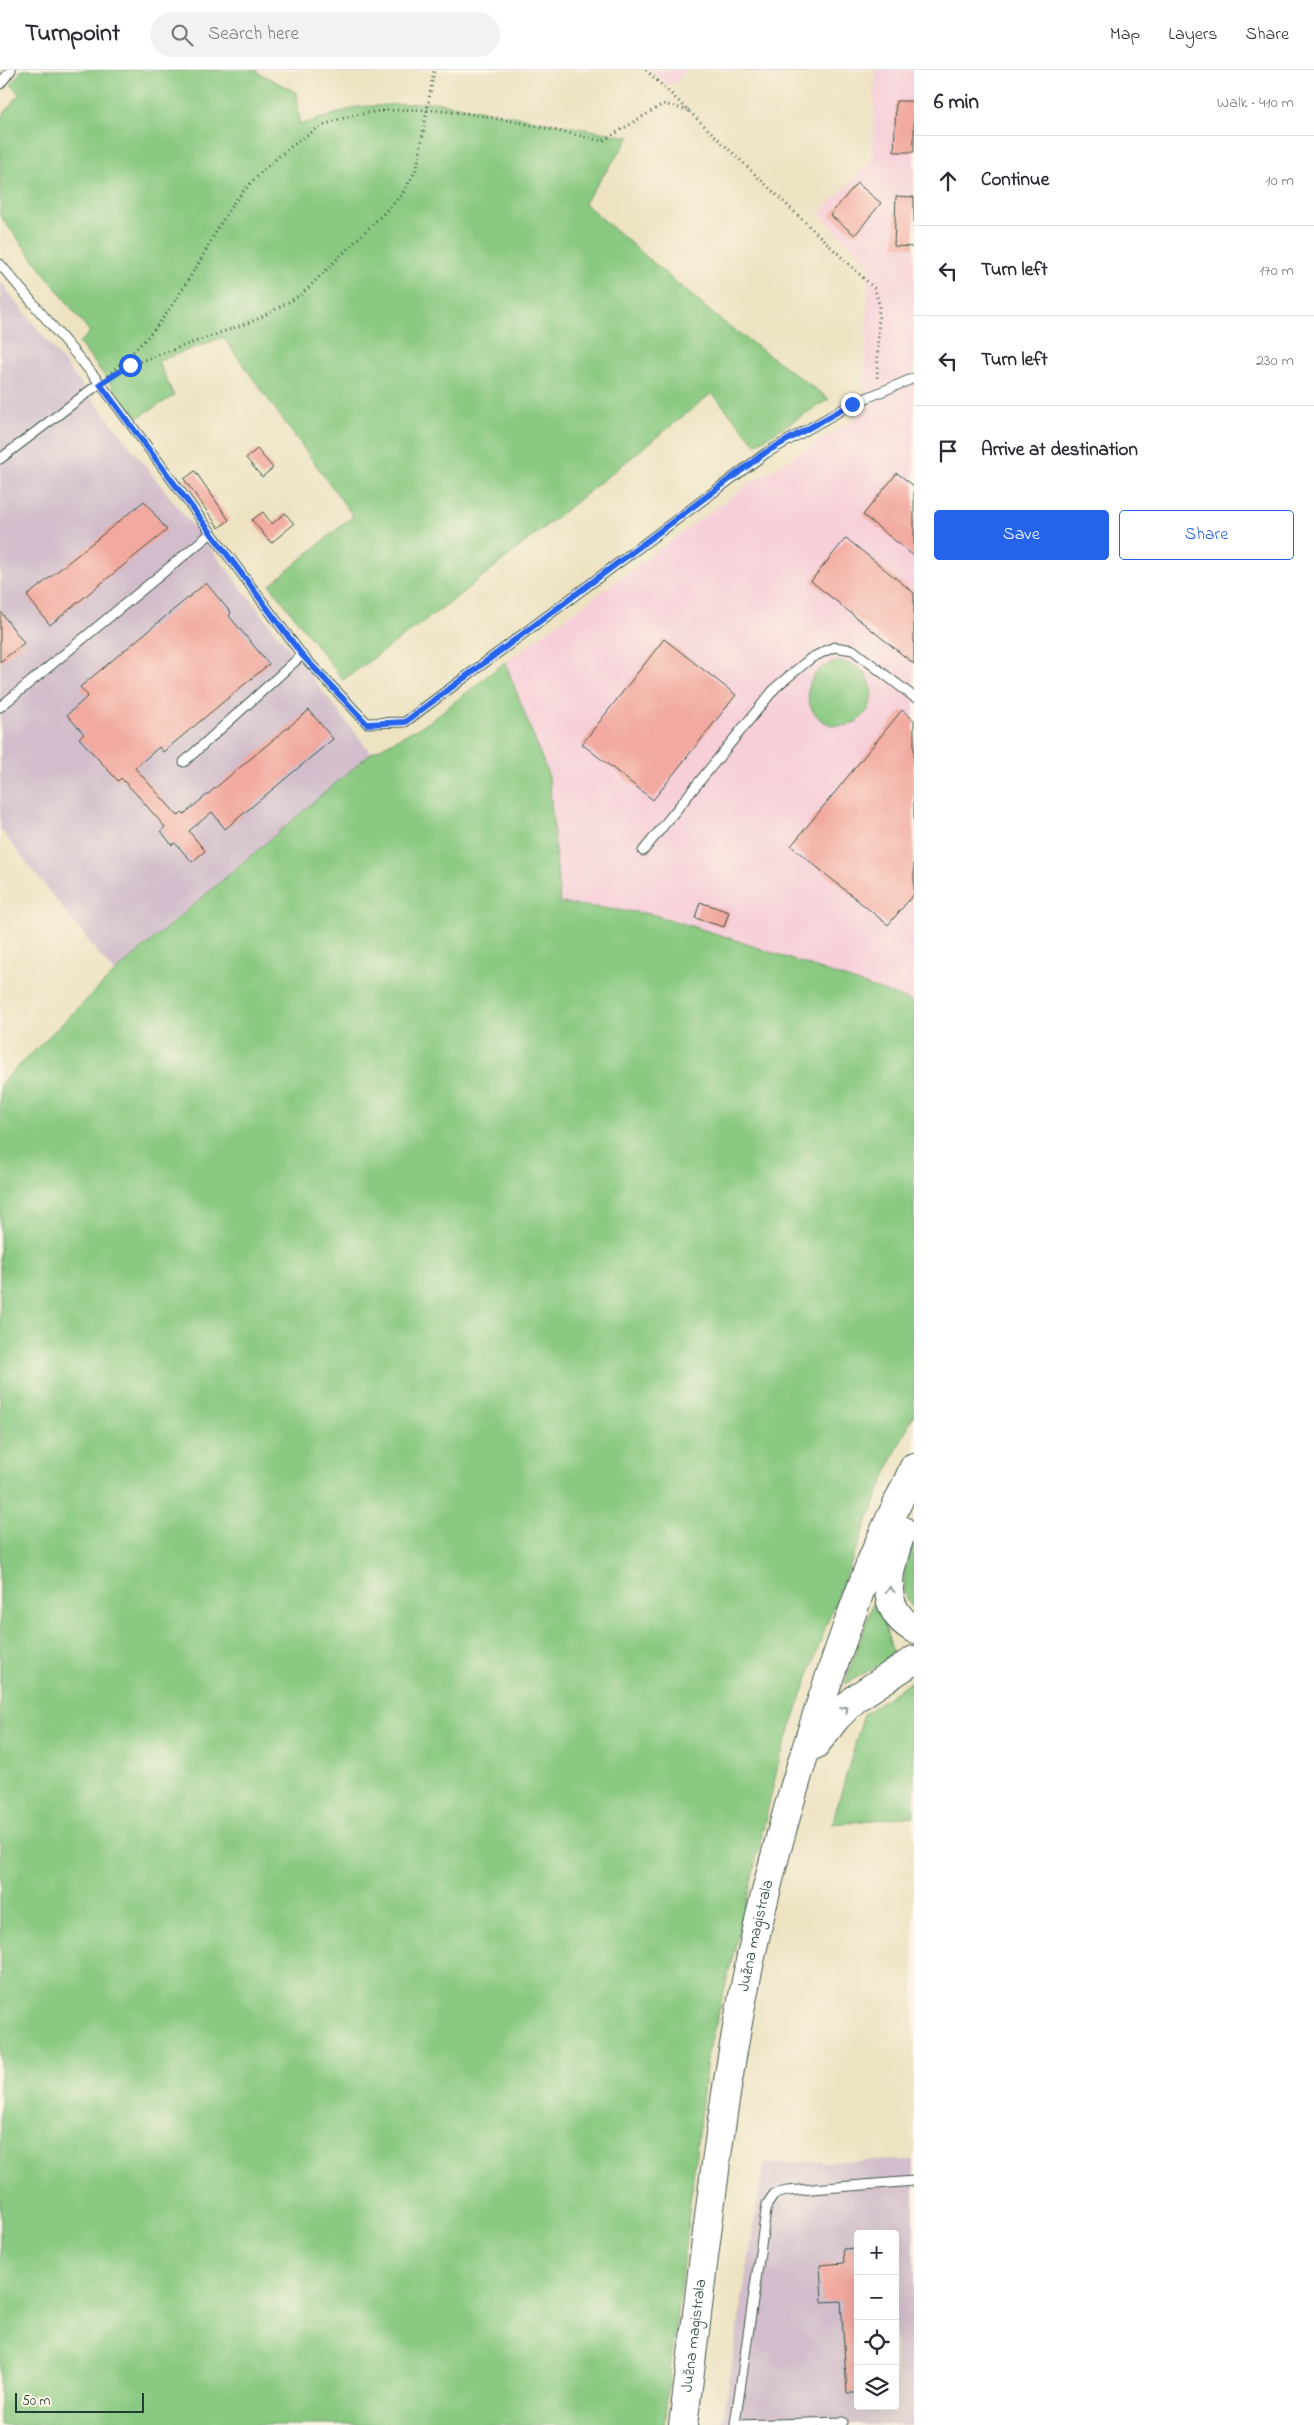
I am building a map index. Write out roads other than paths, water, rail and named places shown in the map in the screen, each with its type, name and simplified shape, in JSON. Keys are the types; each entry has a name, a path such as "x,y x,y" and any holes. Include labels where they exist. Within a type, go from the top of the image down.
{"main road":[{"path":"914,1468 909,1508 889,1571 889,1594 893,1608 901,1621 914,1629"},
{"name":"Južna magistrala","path":"683,2425 714,2170 742,2000 765,1896 803,1760 836,1659 872,1560 914,1468"},
{"path":"803,1760 836,1718 856,1698 914,1660"}],"lane":[{"path":"0,84 11,70"},
{"path":"0,264 100,384 302,655 367,724 405,722 766,452 852,404 914,378"},
{"path":"0,459 100,384"},
{"path":"0,707 210,534"},
{"path":"643,851 776,687 811,658 834,647 853,650 914,697"},
{"path":"184,762 302,655"},
{"path":"843,2422 735,2424 767,2204 774,2194 787,2191 914,2181"}]}
